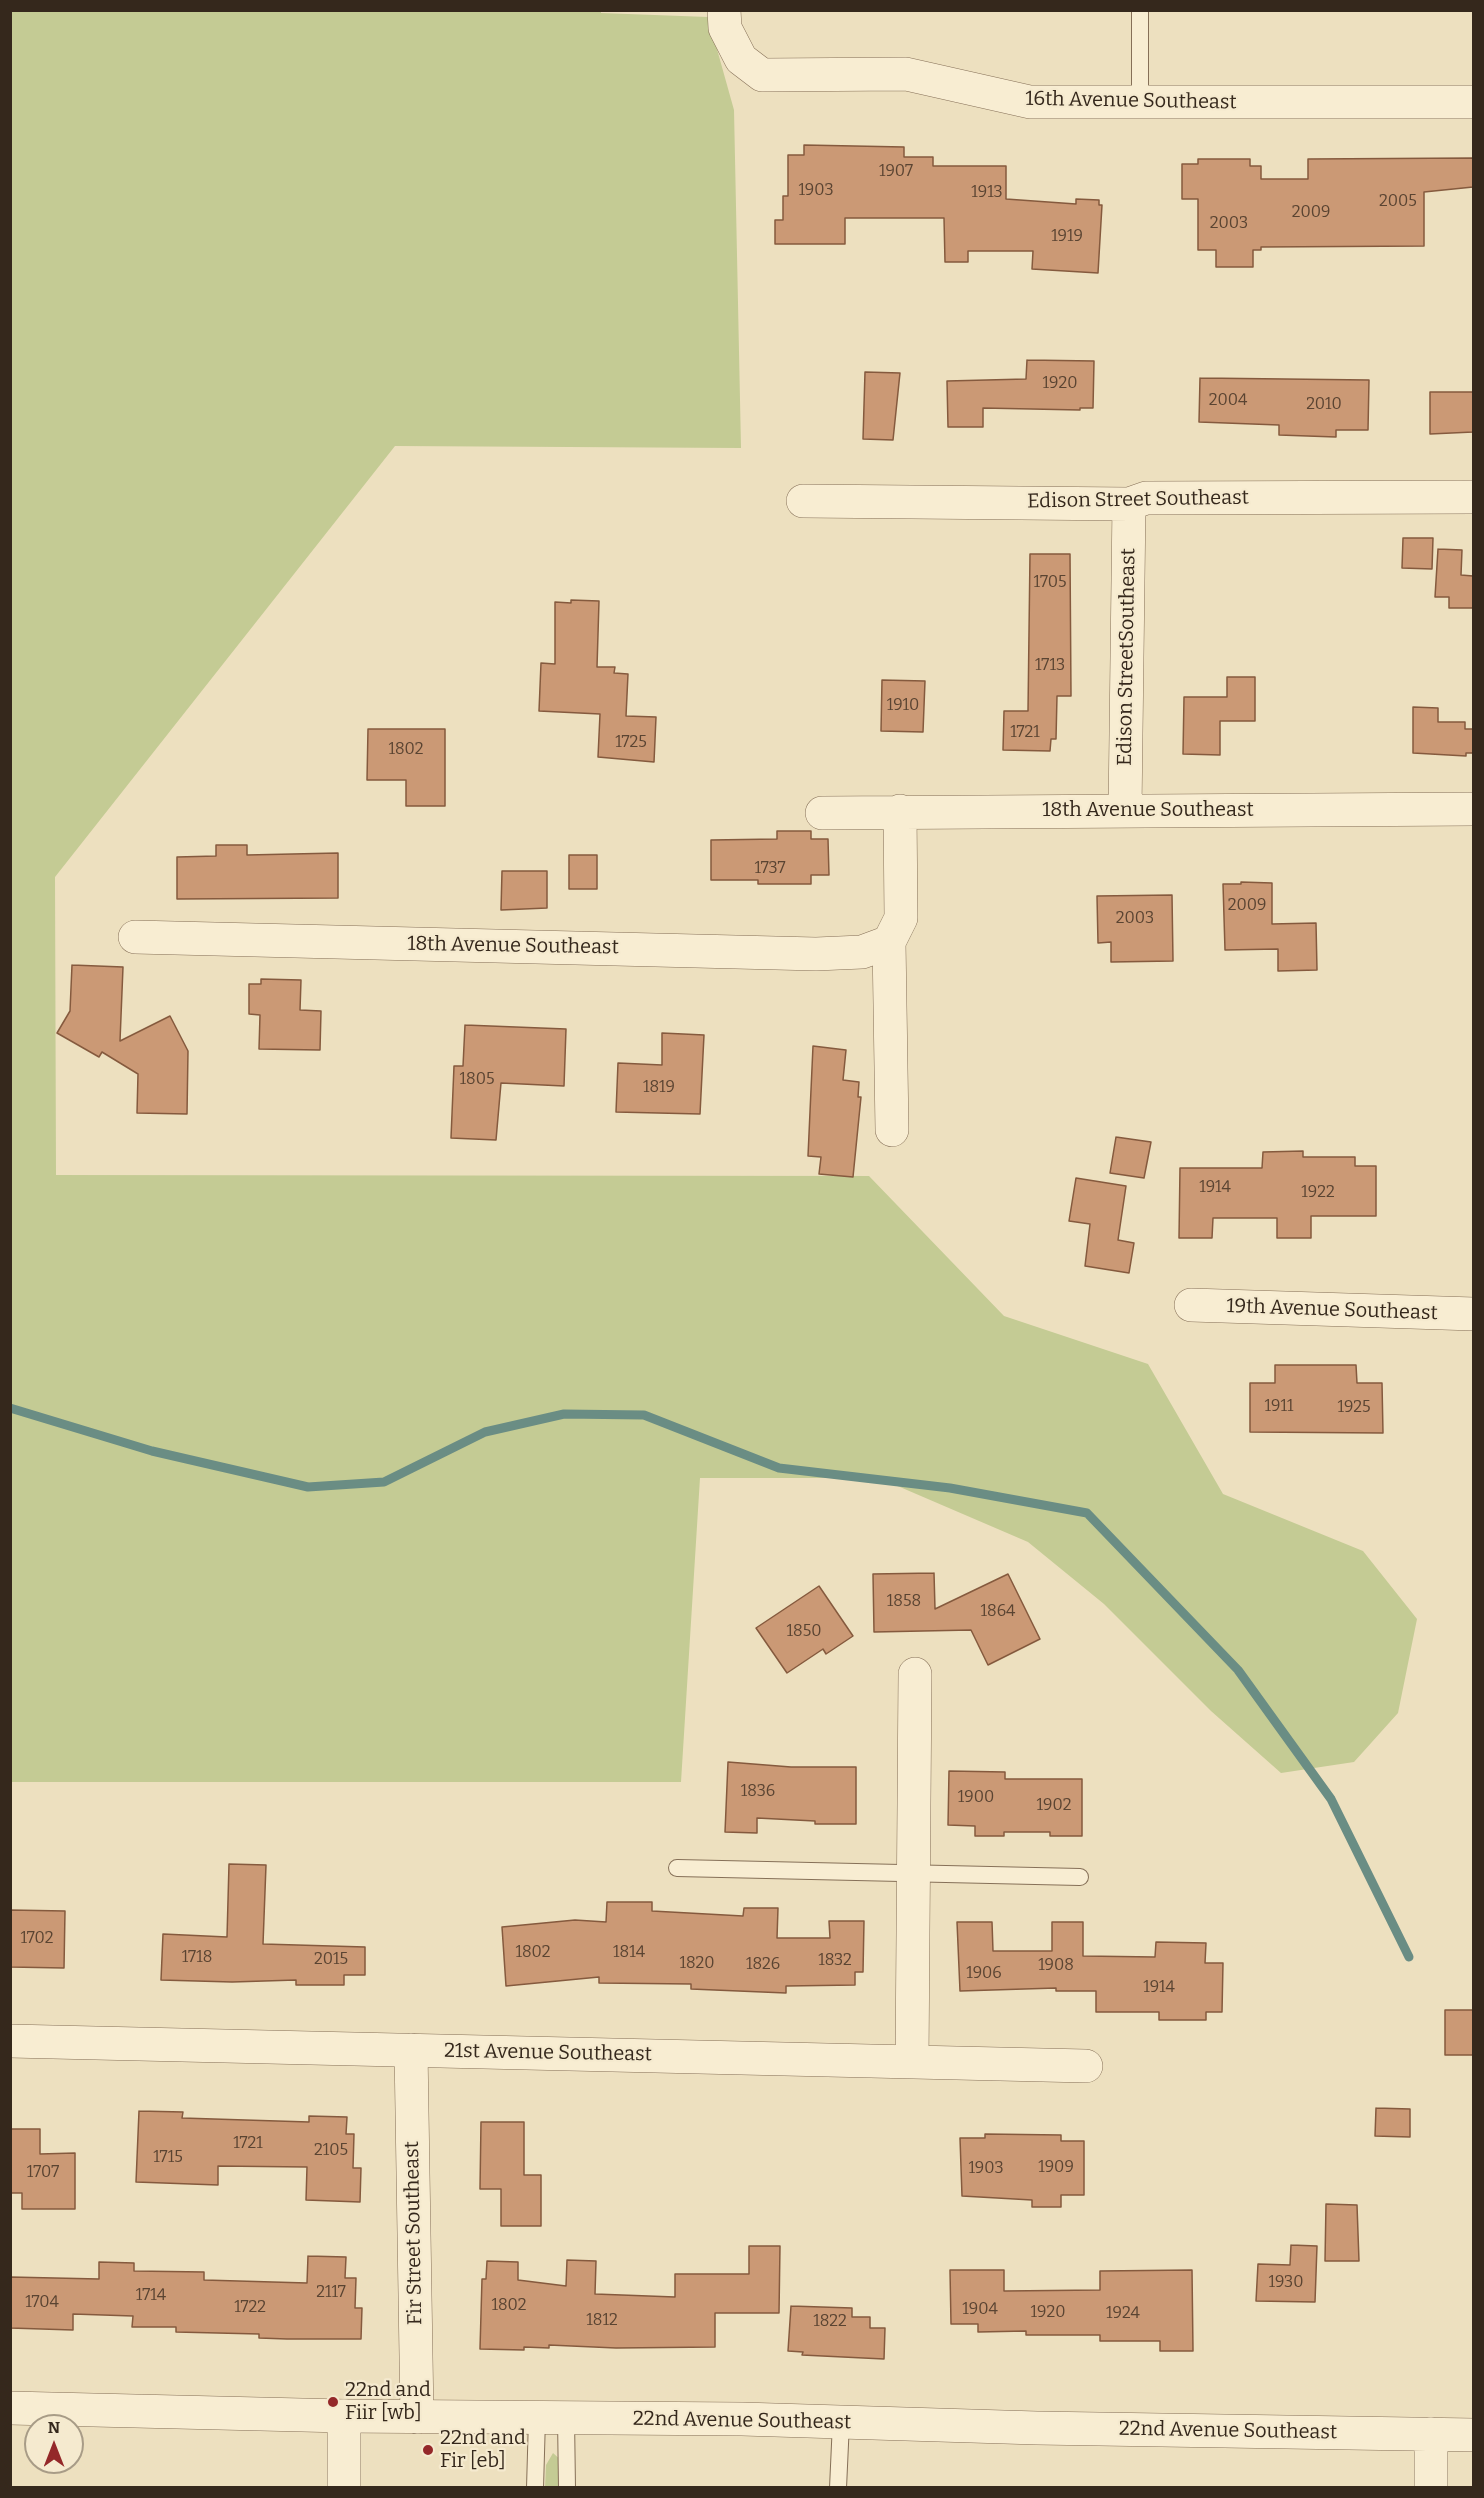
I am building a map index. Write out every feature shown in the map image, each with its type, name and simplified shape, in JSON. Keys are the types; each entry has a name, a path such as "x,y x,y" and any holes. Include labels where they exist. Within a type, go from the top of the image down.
{"street":[{"name":"16th Avenue Southeast","path":"724,10 725,28 741,58 762,75 906,74 1030,102 1473,102"},
{"name":"Edison Street Southeast","path":"803,501 1129,504 1146,498 1473,497"},
{"name":"Edison StreetSoutheast","path":"1125,810 1129,504"},
{"name":"18th Avenue Southeast","path":"822,813 900,810 1473,809"},
{"path":"892,1130 889,942 901,918 900,810"},
{"name":"18th Avenue Southeast","path":"135,937 816,954 862,952 889,942"},
{"name":"19th Avenue Southeast","path":"1191,1305 1473,1314"},
{"path":"912,2062 915,1674"},
{"name":"21st Avenue Southeast","path":"10,2041 1086,2066"},
{"name":"Fir Street Southeast","path":"411,2050 417,2417"},
{"name":"22nd Avenue Southeast","path":"10,2408 344,2416 841,2422 1473,2435"},
{"path":"344,2416 344,2487"},
{"path":"1431,2434 1431,2487"}],"lane":[{"path":"1140,10 1140,102"},
{"path":"678,1868 1080,1877"},
{"path":"535,2487 552,2418"},
{"path":"552,2418 567,2487"},
{"path":"838,2487 841,2422"}],"green space":[{"path":"601,10 601,13 708,17 734,110 741,448 395,446 55,877 56,1175 869,1176 1004,1316 1148,1364 1223,1494 1363,1551 1417,1619 1398,1713 1354,1762 1281,1773 1211,1711 1104,1604 1028,1542 879,1478 700,1478 681,1782 11,1782 11,11"},
{"path":"553,2453 563,2462 564,2487 545,2488 546,2465"}],"building":[{"path":"804,145 904,147 904,157 933,157 933,166 1006,166 1006,199 1076,204 1076,199 1099,200 1099,205 1102,205 1098,273 1032,269 1033,251 968,251 968,262 945,262 944,218 845,218 845,244 775,244 775,220 783,220 783,196 788,196 788,155 804,155"},
{"path":"1473,158 1473,187 1424,192 1424,246 1261,247 1261,250 1253,250 1253,267 1216,267 1216,250 1198,250 1198,199 1182,199 1182,164 1198,164 1198,159 1250,159 1250,166 1261,166 1261,179 1308,179 1308,159"},
{"path":"1027,360 1094,361 1093,408 1080,408 1080,410 983,408 983,427 948,427 947,381 1026,379"},
{"path":"865,372 900,373 893,440 863,439"},
{"path":"1200,378 1369,380 1368,430 1336,430 1336,437 1279,435 1279,425 1199,422"},
{"path":"1430,392 1473,392 1473,432 1430,434"},
{"path":"1403,538 1433,538 1432,569 1402,568"},
{"path":"1438,549 1462,550 1461,575 1473,576 1473,608 1449,608 1449,597 1435,597"},
{"path":"1030,554 1070,554 1071,696 1057,696 1056,739 1051,739 1050,751 1003,750 1004,711 1028,711"},
{"path":"571,600 599,601 597,667 615,667 614,673 628,674 626,716 656,717 654,762 598,757 600,714 539,711 541,663 555,664 555,602 571,603"},
{"path":"1227,677 1255,677 1255,721 1220,721 1220,755 1183,754 1184,697 1227,697"},
{"path":"882,680 925,681 923,732 881,731"},
{"path":"1413,707 1438,708 1438,722 1465,722 1465,729 1473,729 1473,753 1466,753 1466,756 1413,753"},
{"path":"368,729 445,729 445,806 406,806 406,780 367,780"},
{"path":"777,831 811,831 811,839 828,839 829,875 811,875 811,884 758,884 758,880 711,880 711,840 777,839"},
{"path":"216,845 247,845 247,855 338,853 338,898 177,899 177,857 216,856"},
{"path":"569,855 597,855 597,889 569,889"},
{"path":"502,871 547,871 547,908 501,910"},
{"path":"1241,882 1272,883 1272,924 1316,923 1317,970 1278,971 1278,949 1225,950 1223,884 1241,884"},
{"path":"1172,895 1173,961 1111,962 1111,942 1098,943 1097,896"},
{"path":"72,965 123,967 120,1041 170,1016 188,1051 187,1114 137,1113 138,1074 102,1052 99,1057 57,1033 70,1011"},
{"path":"261,979 301,980 300,1010 321,1011 320,1050 259,1049 260,1015 249,1014 249,984 261,984"},
{"path":"465,1025 566,1029 564,1086 501,1083 496,1140 451,1138 454,1066 463,1066"},
{"path":"662,1033 704,1035 700,1114 616,1112 618,1063 662,1065"},
{"path":"813,1046 846,1050 843,1080 859,1082 858,1097 861,1097 853,1177 819,1174 821,1157 808,1156"},
{"path":"1116,1137 1151,1142 1144,1178 1110,1173"},
{"path":"1303,1151 1303,1157 1355,1157 1355,1166 1376,1166 1376,1216 1311,1216 1311,1238 1277,1238 1277,1218 1213,1218 1212,1238 1179,1238 1180,1168 1262,1168 1263,1152"},
{"path":"1076,1178 1126,1186 1118,1240 1134,1243 1129,1273 1085,1266 1090,1224 1069,1221"},
{"path":"1275,1365 1356,1365 1357,1383 1382,1383 1383,1433 1250,1432 1250,1383 1275,1383"},
{"path":"934,1573 935,1609 1008,1574 1040,1639 988,1665 971,1630 874,1632 873,1574"},
{"path":"819,1586 853,1636 826,1654 823,1649 787,1673 756,1628"},
{"path":"728,1762 791,1767 856,1767 856,1824 815,1824 815,1821 757,1818 757,1833 725,1832"},
{"path":"949,1771 1005,1772 1005,1779 1082,1779 1082,1836 1050,1836 1050,1832 1004,1832 1004,1836 975,1836 975,1826 948,1825"},
{"path":"229,1864 266,1865 263,1944 365,1947 365,1975 344,1975 344,1985 296,1985 296,1980 232,1982 161,1980 163,1934 227,1937"},
{"path":"607,1902 652,1902 652,1911 743,1916 744,1908 778,1908 777,1938 830,1938 829,1921 864,1921 863,1972 855,1972 855,1985 786,1986 786,1993 691,1989 691,1984 599,1983 599,1977 506,1986 502,1927 575,1920 606,1922"},
{"path":"10,1910 65,1911 64,1968 10,1967"},
{"path":"957,1922 992,1922 993,1951 1052,1951 1052,1922 1083,1922 1083,1956 1155,1957 1156,1942 1206,1943 1205,1963 1223,1963 1222,2012 1206,2012 1206,2020 1159,2020 1159,2012 1096,2012 1096,1991 1056,1991 1056,1988 960,1991"},
{"path":"1445,2010 1473,2010 1473,2055 1445,2055"},
{"path":"1376,2108 1410,2109 1410,2137 1375,2136"},
{"path":"139,2111 183,2112 182,2118 309,2122 309,2116 347,2117 346,2134 354,2134 353,2168 361,2168 360,2202 306,2200 307,2167 218,2166 218,2185 136,2182"},
{"path":"481,2122 524,2122 524,2175 541,2175 541,2226 501,2226 501,2189 480,2189"},
{"path":"10,2129 40,2129 40,2154 75,2153 75,2209 22,2209 22,2193 10,2193"},
{"path":"985,2134 1061,2135 1061,2141 1084,2141 1084,2195 1061,2195 1061,2207 1032,2207 1032,2200 962,2196 960,2138 985,2138"},
{"path":"1326,2204 1357,2205 1359,2261 1325,2261"},
{"path":"1291,2245 1317,2246 1315,2302 1256,2301 1258,2264 1290,2265"},
{"path":"749,2246 780,2246 779,2313 715,2313 715,2347 616,2348 549,2345 549,2348 524,2347 524,2350 480,2349 482,2279 486,2279 487,2261 518,2262 518,2280 566,2286 567,2260 596,2261 595,2294 675,2297 675,2274 749,2274"},
{"path":"308,2256 346,2257 345,2278 356,2278 355,2308 362,2308 361,2339 259,2338 259,2334 176,2332 176,2327 132,2327 133,2316 73,2314 73,2330 10,2328 10,2277 99,2279 99,2262 134,2263 134,2271 204,2272 204,2280 307,2283"},
{"path":"950,2270 1004,2270 1004,2291 1100,2290 1100,2271 1192,2270 1193,2351 1160,2351 1160,2341 1100,2341 1100,2335 1026,2335 1026,2331 978,2332 978,2324 951,2324"},
{"path":"791,2306 852,2308 852,2317 870,2317 870,2328 885,2328 884,2359 802,2355 803,2352 788,2351"}],"waterway":[{"path":"10,1408 152,1451 308,1487 384,1482 485,1432 564,1414 644,1415 779,1468 950,1488 1087,1513 1238,1670 1331,1799 1409,1957"}],"place":[{"name":"22nd and Fiir [wb]","path":"333,2402"},
{"name":"22nd and Fir [eb]","path":"428,2450"}]}
